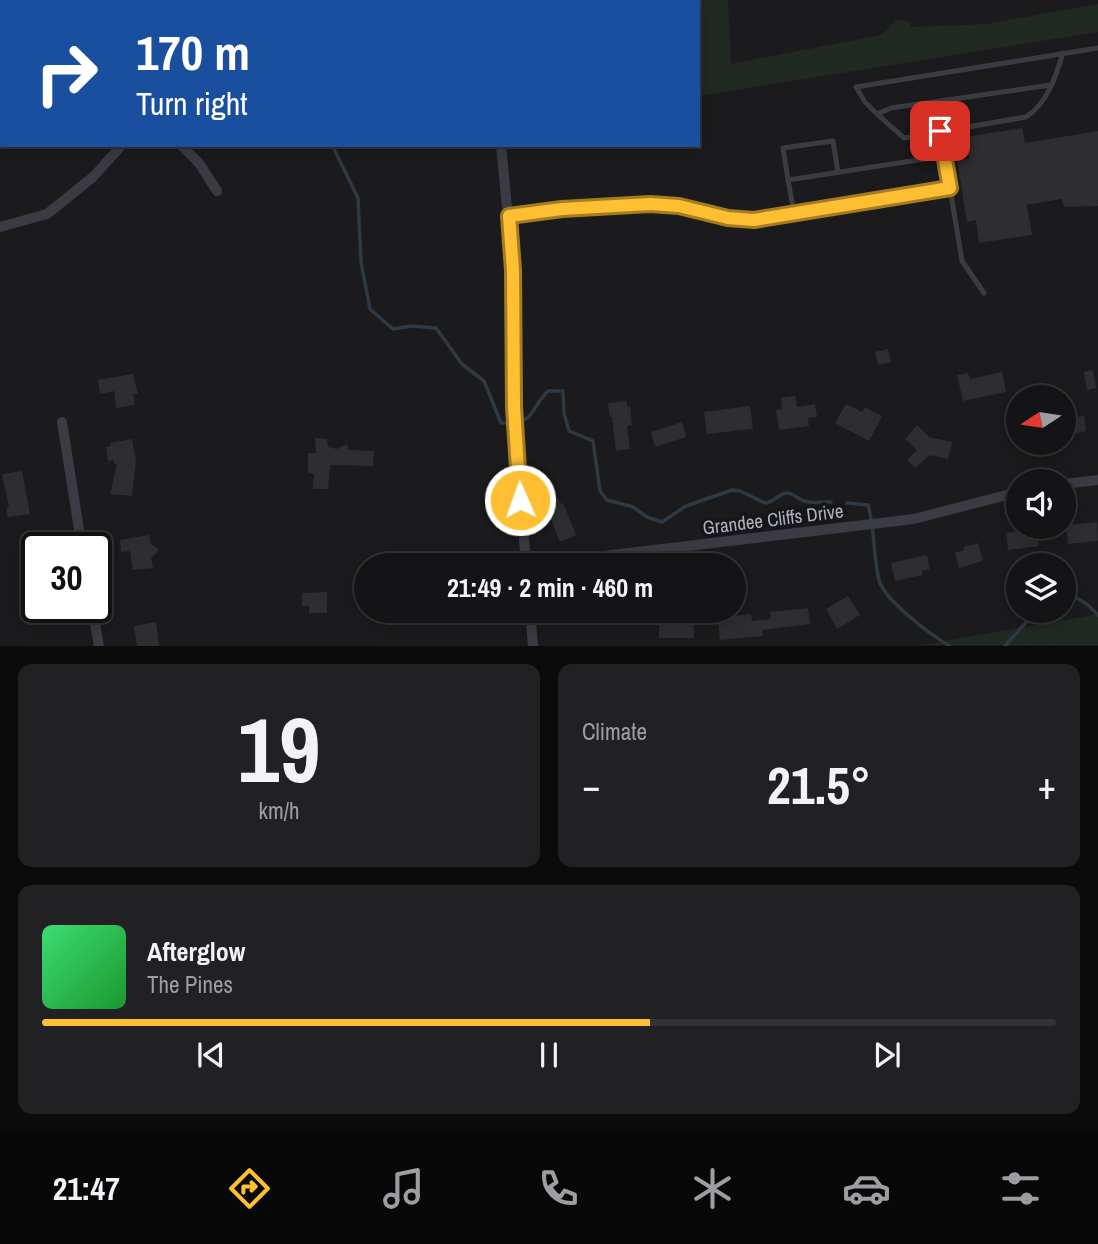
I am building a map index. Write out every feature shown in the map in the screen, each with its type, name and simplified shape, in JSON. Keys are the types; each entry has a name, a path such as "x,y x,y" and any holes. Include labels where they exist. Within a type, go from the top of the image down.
{"street":[{"path":"0,227 47,214 93,177 120,147"},
{"path":"183,147 199,163 217,191"},
{"path":"500,147 513,270 514,407 526,553"},
{"path":"62,422 79,532"},
{"path":"1076,483 1098,480"},
{"name":"Grandee Cliffs Drive","path":"629,553 914,519 1006,495"},
{"path":"95,623 99,646"},
{"path":"531,623 533,646"}],"lane":[{"path":"1063,54 1051,85 1036,111 1026,117 904,138 865,102 856,88 1098,48"},
{"path":"877,114 891,108 1051,85"},
{"path":"940,131 962,261 984,293"},
{"path":"794,213 783,148 833,141 838,172"},
{"path":"788,180 944,156"},
{"path":"509,216 562,209 650,204 679,206 728,218 754,220 950,188"}],"shaded area":[{"path":"700,0 728,0 731,64 881,35 896,20 908,21 911,27 986,24 1098,4 1098,32 700,96"},
{"path":"1098,614 1098,645 922,645 1047,623 1076,623 1076,618"}],"building":[{"path":"1022,128 1025,143 1098,131 1098,206 1065,207 1061,199 1027,205 1032,235 979,243 976,220 967,222 957,160 969,159 965,137"},
{"path":"888,349 891,362 878,365 875,352"},
{"path":"1093,370 1096,388 1087,390 1084,372"},
{"path":"1002,372 1006,392 963,401 957,375 968,373 970,379"},
{"path":"133,374 138,394 133,394 135,405 116,408 114,391 100,394 98,380"},
{"path":"795,396 797,407 815,404 817,417 808,418 809,426 779,430 776,410 782,409 781,398"},
{"path":"627,401 632,425 627,426 630,449 616,451 608,403"},
{"path":"846,404 862,412 865,407 882,416 869,441 835,423"},
{"path":"750,406 753,429 707,434 704,412"},
{"path":"1084,416 1086,431 1076,433 1076,417"},
{"path":"682,422 686,437 655,447 651,432"},
{"path":"917,425 929,437 952,442 948,459 930,455 915,468 907,460 917,450 905,439"},
{"path":"315,438 327,439 328,447 337,449 347,444 348,450 374,451 373,466 330,465 328,489 313,489 314,474 308,473 308,453 316,453"},
{"path":"132,439 136,460 132,496 110,494 117,464 114,464 114,460 108,461 106,447 111,446 110,443"},
{"path":"22,471 30,514 8,517 6,508 9,507 2,474"},
{"path":"556,494 561,504 563,503 576,535 560,542 543,499"},
{"path":"1097,522 1098,541 1068,544 1067,539 1076,539 1076,524"},
{"path":"149,535 151,544 159,550 151,558 153,568 133,570 130,551 121,552 120,540"},
{"path":"1007,539 1038,539 1039,546 1008,550"},
{"path":"978,543 983,561 959,568 955,553"},
{"path":"927,555 930,569 922,571 922,575 895,581 891,563"},
{"path":"327,592 327,613 309,613 309,606 302,606 302,593"},
{"path":"848,596 860,615 837,629 826,609"},
{"path":"808,608 810,624 762,630 763,636 720,640 718,623 746,623 746,615 751,614 752,621 771,619 770,612"},
{"path":"156,622 159,646 137,646 134,626"},
{"path":"659,623 694,623 694,638 659,638"}],"waterway":[{"path":"333,147 358,198 361,262 370,309 393,329 412,326 436,328 462,364 484,381 501,423 527,418 548,391 563,391 564,413 569,431 593,441 600,491 607,500 633,507 647,517 662,522 686,506 732,490 765,503 788,493 809,502 831,502"},
{"path":"847,503 868,505 877,571 883,588 910,617 950,646"},
{"path":"1076,597 1098,615"},
{"path":"1005,646 1025,623"}],"route":[{"path":"520,500 514,407 513,270 509,216 562,209 650,204 679,206 728,218 754,220 950,188 940,131"}]}
